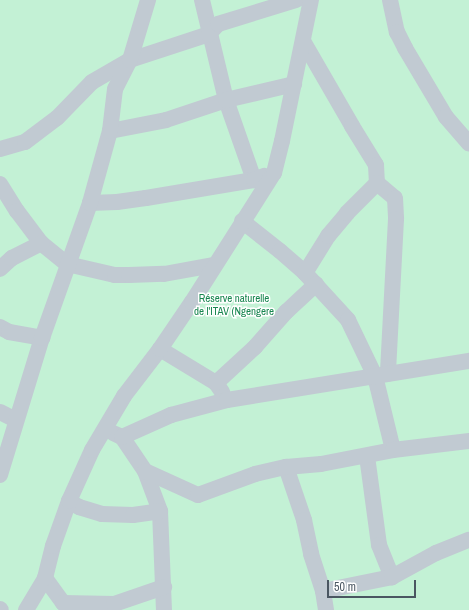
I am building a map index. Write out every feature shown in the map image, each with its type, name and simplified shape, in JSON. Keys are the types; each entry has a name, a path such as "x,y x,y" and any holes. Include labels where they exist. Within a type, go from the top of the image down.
{"street":[{"path":"0,475 42,338 67,264 90,203 110,131 115,89 130,60 148,0"},
{"path":"202,0 226,100 254,180"},
{"path":"0,149 25,142 57,118 92,82 130,60 209,34 218,24 296,0"},
{"path":"26,610 45,578 53,546 69,501 92,450 124,396 192,302 214,265 274,173 304,41 311,0"},
{"path":"390,0 397,32 405,48 446,117 469,143"},
{"path":"304,41 376,165 377,183 395,198 396,219 382,375 393,450"},
{"path":"110,131 166,120 226,100 294,84"},
{"path":"90,203 116,202 254,180 274,173"},
{"path":"304,273 328,236 347,213 377,183"},
{"path":"0,184 17,211 41,243 67,264 115,275 129,276 164,274 214,265"},
{"path":"242,221 280,251 316,284 348,320 382,375"},
{"path":"0,269 12,258 41,243"},
{"path":"216,383 255,347 286,312 316,284"},
{"path":"0,327 9,332 42,338"},
{"path":"160,348 216,383 227,400"},
{"path":"122,437 171,415 227,400 469,361"},
{"path":"0,412 16,420"},
{"path":"105,429 122,437 145,471 160,511 164,610"},
{"path":"145,471 198,494 255,474 286,466 321,464 393,450 469,441"},
{"path":"367,456 379,545 392,577"},
{"path":"286,466 304,520 311,554 323,591 326,610"},
{"path":"69,501 79,507 102,514 133,515 160,511"},
{"path":"323,591 392,577 436,553 469,540"},
{"path":"45,578 63,603 114,604 164,587"}],"green space":[{"name":"Réserve naturelle de l'ITAV (Ngengere","path":"0,0 469,0 469,610 0,610"}]}
